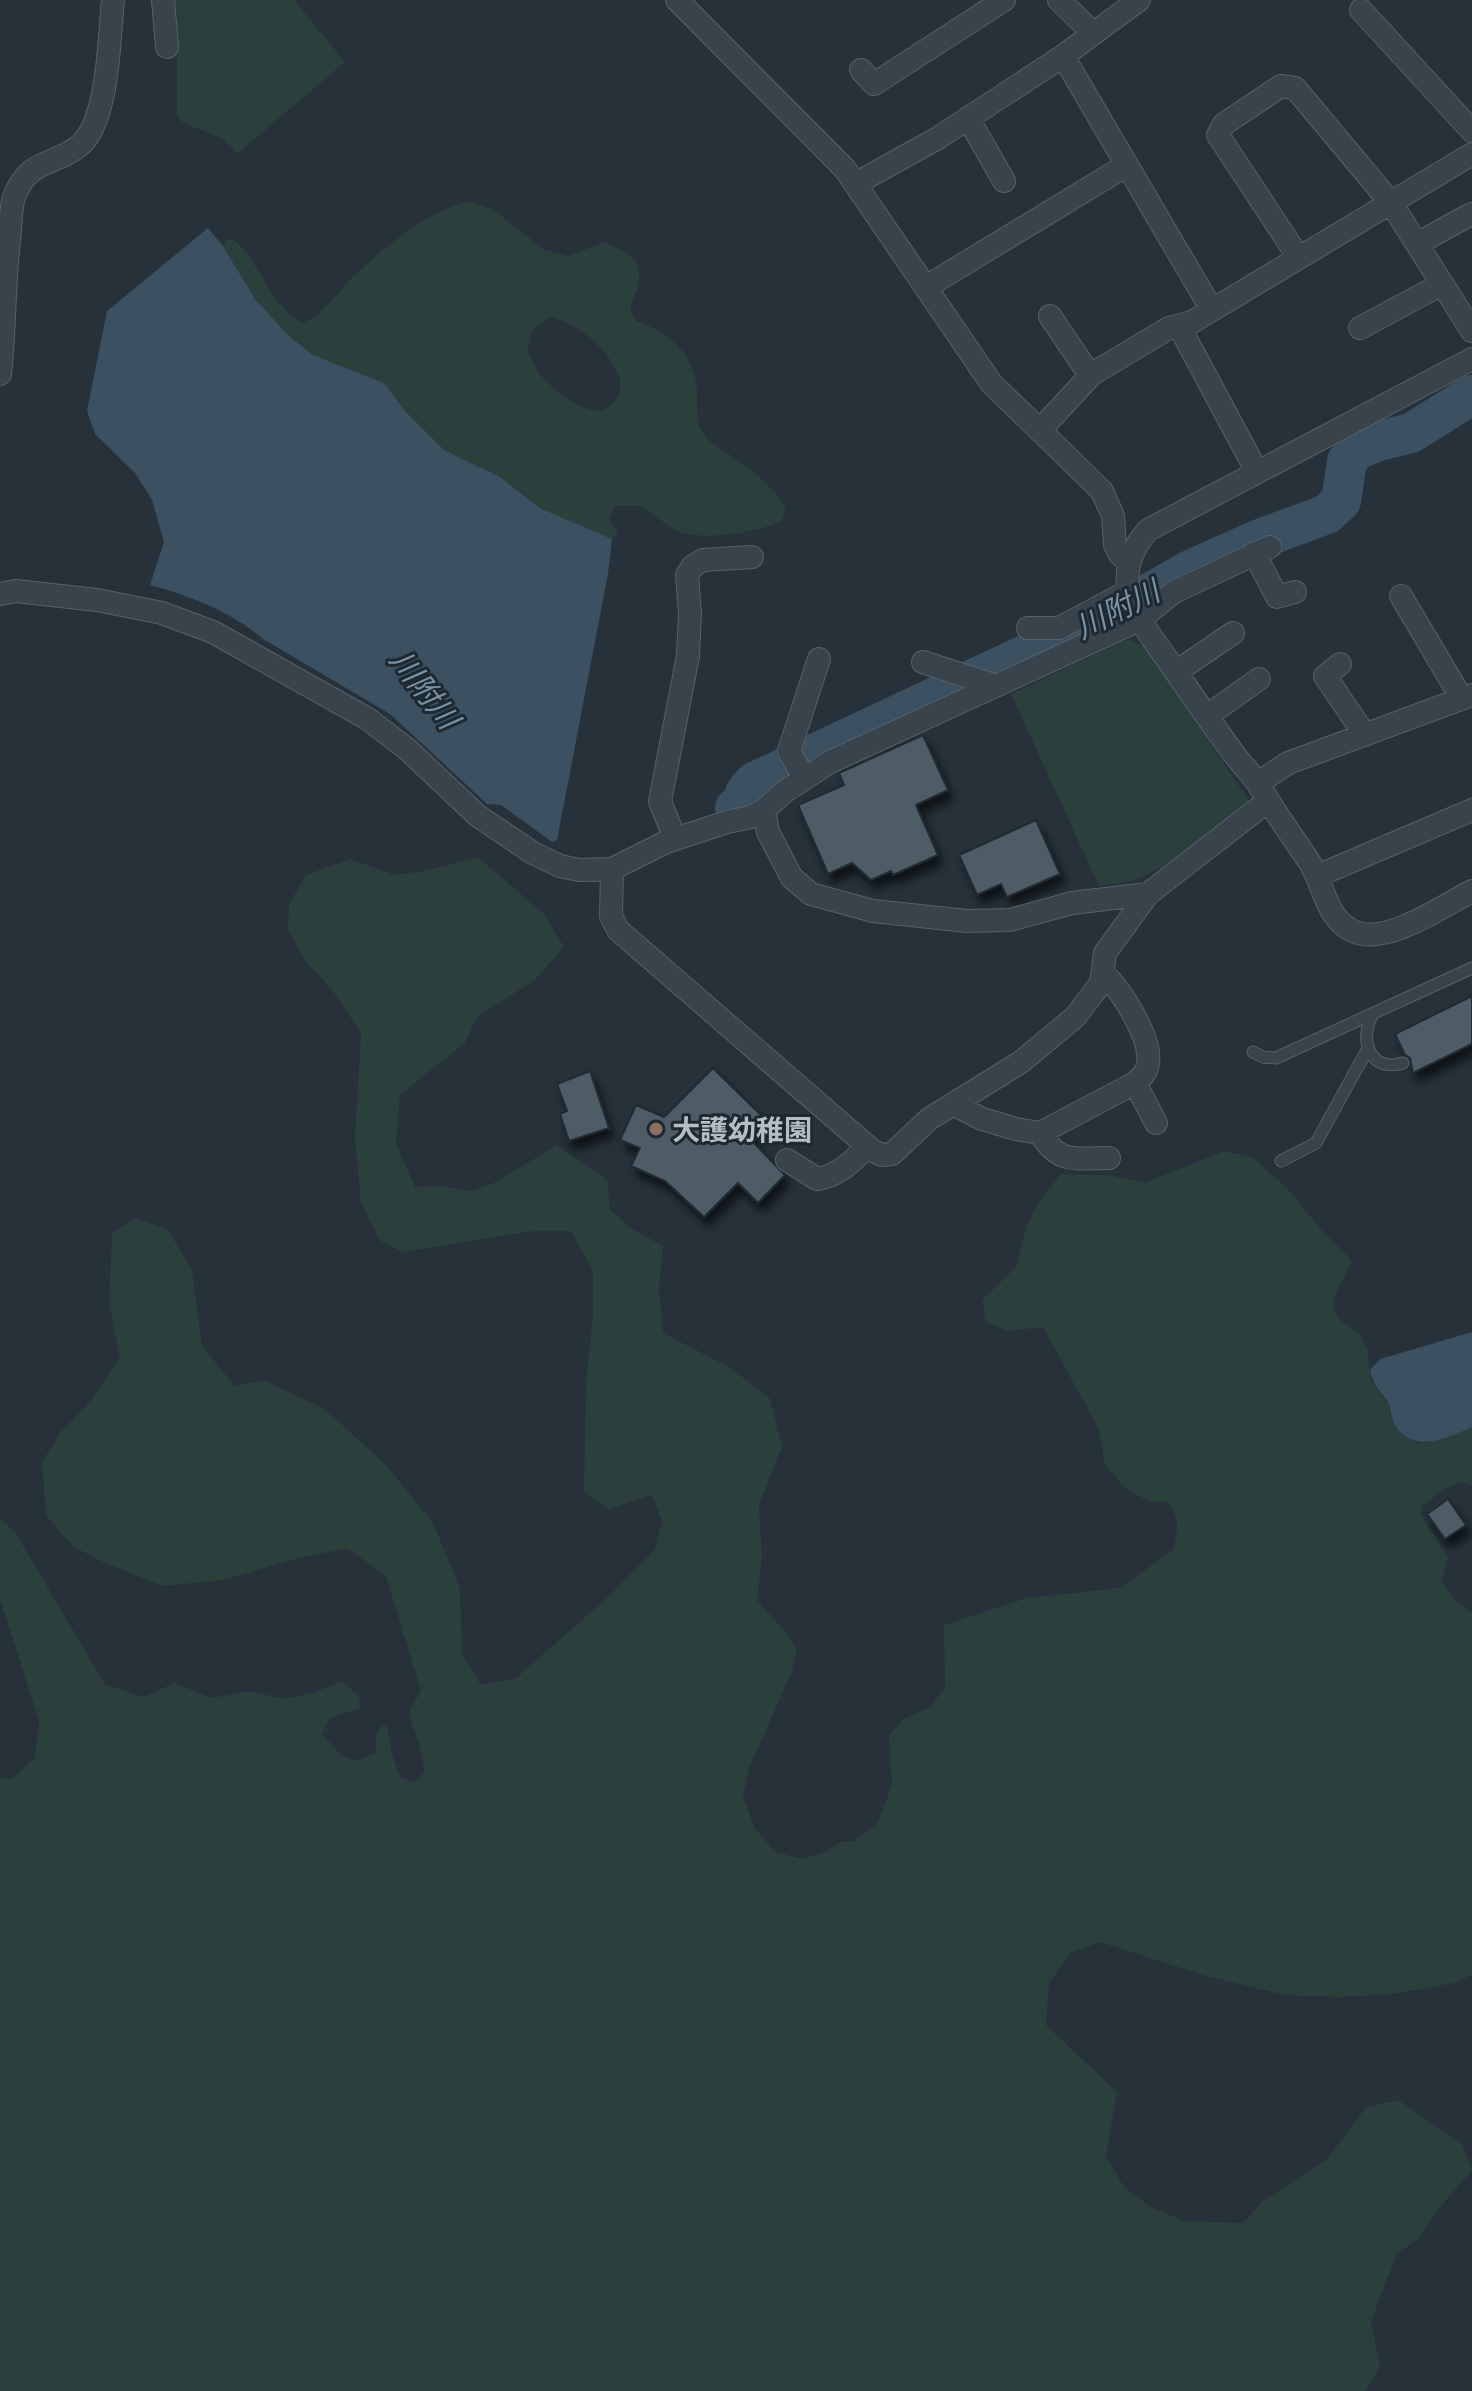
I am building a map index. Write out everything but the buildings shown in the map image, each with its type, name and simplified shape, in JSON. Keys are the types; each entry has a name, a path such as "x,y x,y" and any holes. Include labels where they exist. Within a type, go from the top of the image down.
{"street":[{"path":"0,374 3,294 14,199 35,167 80,145 92,129 105,73 113,0"},
{"path":"163,0 167,47"},
{"path":"677,0 845,169 991,383 1102,491 1113,516 1115,545 1120,555 1130,561"},
{"path":"861,70 874,84 1004,0"},
{"path":"1059,0 1093,33"},
{"path":"855,184 938,138 1063,56 1139,0"},
{"path":"1361,10 1472,131"},
{"path":"1063,56 1212,310"},
{"path":"1299,258 1218,135 1224,124 1281,86 1295,88 1391,203 1472,331"},
{"path":"968,118 1004,181"},
{"path":"1040,430 1092,374 1169,328 1192,322 1472,154"},
{"path":"926,287 1127,165"},
{"path":"1417,244 1471,214"},
{"path":"1360,328 1442,284"},
{"path":"1050,316 1092,374"},
{"path":"1179,326 1257,472"},
{"path":"1472,359 1148,530 1138,542 1126,578 1134,605 1176,672 1263,792 1317,876 1330,909 1340,922 1354,932 1370,936 1388,933 1472,891"},
{"path":"1028,628 1059,628 1174,592 1262,550 1277,597 1295,592"},
{"path":"675,839 660,801 689,645 687,575 693,566 703,560 752,557"},
{"path":"0,594 16,591 97,600 162,613 213,632 281,667 368,719 407,749 466,806 533,853 570,868 594,871 611,887 611,916 618,930 867,1146 882,1155 892,1154 929,1119 1021,1062 1075,1017 1093,995 1104,974 1105,953 1148,894 1263,792 1288,763 1467,697 1406,606 1392,627"},
{"path":"611,887 675,839 758,813 797,768 830,762 1134,605"},
{"path":"1176,672 1233,633"},
{"path":"797,768 789,751 819,659"},
{"path":"923,662 982,681"},
{"path":"1340,664 1325,676 1365,735"},
{"path":"1207,716 1259,679"},
{"path":"1317,876 1472,810"},
{"path":"758,813 792,878 811,894 873,911 967,921 1010,920 1072,903 1148,894"},
{"path":"953,1104 982,1119 1040,1133 1135,1083 1144,1075 1148,1051 1134,1016 1104,974"},
{"path":"1135,1083 1156,1123"},
{"path":"1040,1133 1054,1153 1063,1158 1109,1158"},
{"path":"787,1160 817,1179 854,1160 867,1146"}],"lane":[{"path":"1253,1052 1276,1058 1472,968"},
{"path":"1373,1014 1366,1028 1368,1048 1385,1065 1392,1067 1403,1063"},
{"path":"1281,1161 1316,1143 1368,1048"}],"green space":[{"path":"159,0 294,0 345,62 237,154 223,139 181,122 177,113 177,50"},
{"path":"470,202 493,209 544,250 568,256 604,242 628,254 635,261 639,275 630,309 636,321 659,331 685,355 695,377 698,419 703,433 776,494 786,507 782,521 746,532 702,536 678,531 643,506 614,506 609,520 618,531 612,539 540,508 500,477 444,450 405,411 384,383 313,355 289,336 255,299 223,246 226,240 232,239 241,247 272,293 291,315 303,323 322,310 389,245 438,212","holes":["550,317 590,338 613,365 620,379 620,394 607,408 590,409 570,400 551,386 537,369 527,350 532,331"]},
{"path":"1131,640 1150,652 1249,801 1166,865 1132,881 1099,886 1011,694"},
{"path":"478,857 545,915 564,947 535,980 477,1017 465,1043 400,1095 396,1144 415,1187 445,1186 470,1191 494,1183 557,1145 607,1180 610,1209 629,1227 663,1246 659,1290 663,1333 731,1368 770,1399 782,1446 759,1505 762,1557 757,1600 797,1650 792,1672 750,1766 743,1796 755,1829 776,1852 802,1859 826,1852 840,1842 854,1841 877,1824 892,1785 889,1736 903,1719 929,1708 945,1688 944,1625 1027,1598 1120,1588 1173,1550 1177,1525 1172,1507 1168,1501 1153,1502 1134,1494 1105,1464 1098,1428 1043,1327 1007,1331 986,1322 982,1300 1017,1266 1026,1227 1039,1201 1061,1174 1109,1175 1144,1183 1224,1151 1252,1157 1288,1189 1352,1261 1333,1300 1334,1311 1340,1320 1360,1334 1367,1348 1371,1380 1388,1404 1394,1425 1418,1443 1430,1442 1472,1427 1472,1485 1452,1485 1422,1506 1421,1515 1448,1556 1442,1581 1454,1600 1472,1613 1472,1975 1454,1983 1392,1994 1340,1997 1285,1995 1206,1976 1100,1942 1071,1953 1049,1983 1046,2025 1117,2092 1106,2156 1124,2187 1151,2207 1184,2221 1243,2223 1263,2201 1327,2159 1366,2107 1398,2100 1462,2144 1472,2170 1418,2239 1397,2254 1371,2321 1380,2366 1366,2391 0,2391 0,1778 11,1779 35,1758 39,1721 0,1599 0,1519 15,1532 105,1684 143,1697 175,1683 212,1698 251,1691 282,1699 312,1693 342,1681 359,1696 360,1708 330,1718 322,1734 341,1755 356,1761 376,1753 376,1736 382,1725 387,1726 400,1777 414,1782 424,1772 409,1711 421,1691 386,1576 347,1548 223,1580 163,1586 74,1547 46,1516 42,1462 60,1433 92,1399 120,1357 109,1304 112,1233 136,1218 168,1230 192,1270 202,1346 235,1386 264,1380 325,1409 387,1466 433,1523 460,1588 462,1654 481,1685 516,1678 608,1597 655,1549 662,1521 652,1495 609,1509 584,1492 586,1380 593,1318 593,1271 571,1231 534,1231 403,1252 380,1241 361,1203 355,1138 361,1033 332,990 304,959 288,930 289,904 306,875 350,859 395,875"}],"water":[{"path":"208,228 223,246 255,299 289,336 313,355 384,383 405,411 444,450 500,477 540,508 612,539 557,840 552,842 501,805 487,804 390,714 224,613 150,585 164,542 152,500 135,473 95,434 87,411 107,311"},
{"path":"1472,1332 1472,1427 1432,1441 1413,1440 1404,1435 1394,1424 1388,1403 1370,1370 1380,1359"}],"waterway":[{"name":"川附川","path":"735,808 742,805 745,793 754,782 1116,612 1192,569 1327,514 1341,501 1347,461 1358,449 1411,433 1472,395"}],"place":[{"name":"大護幼稚園","path":"656,1129"}]}
